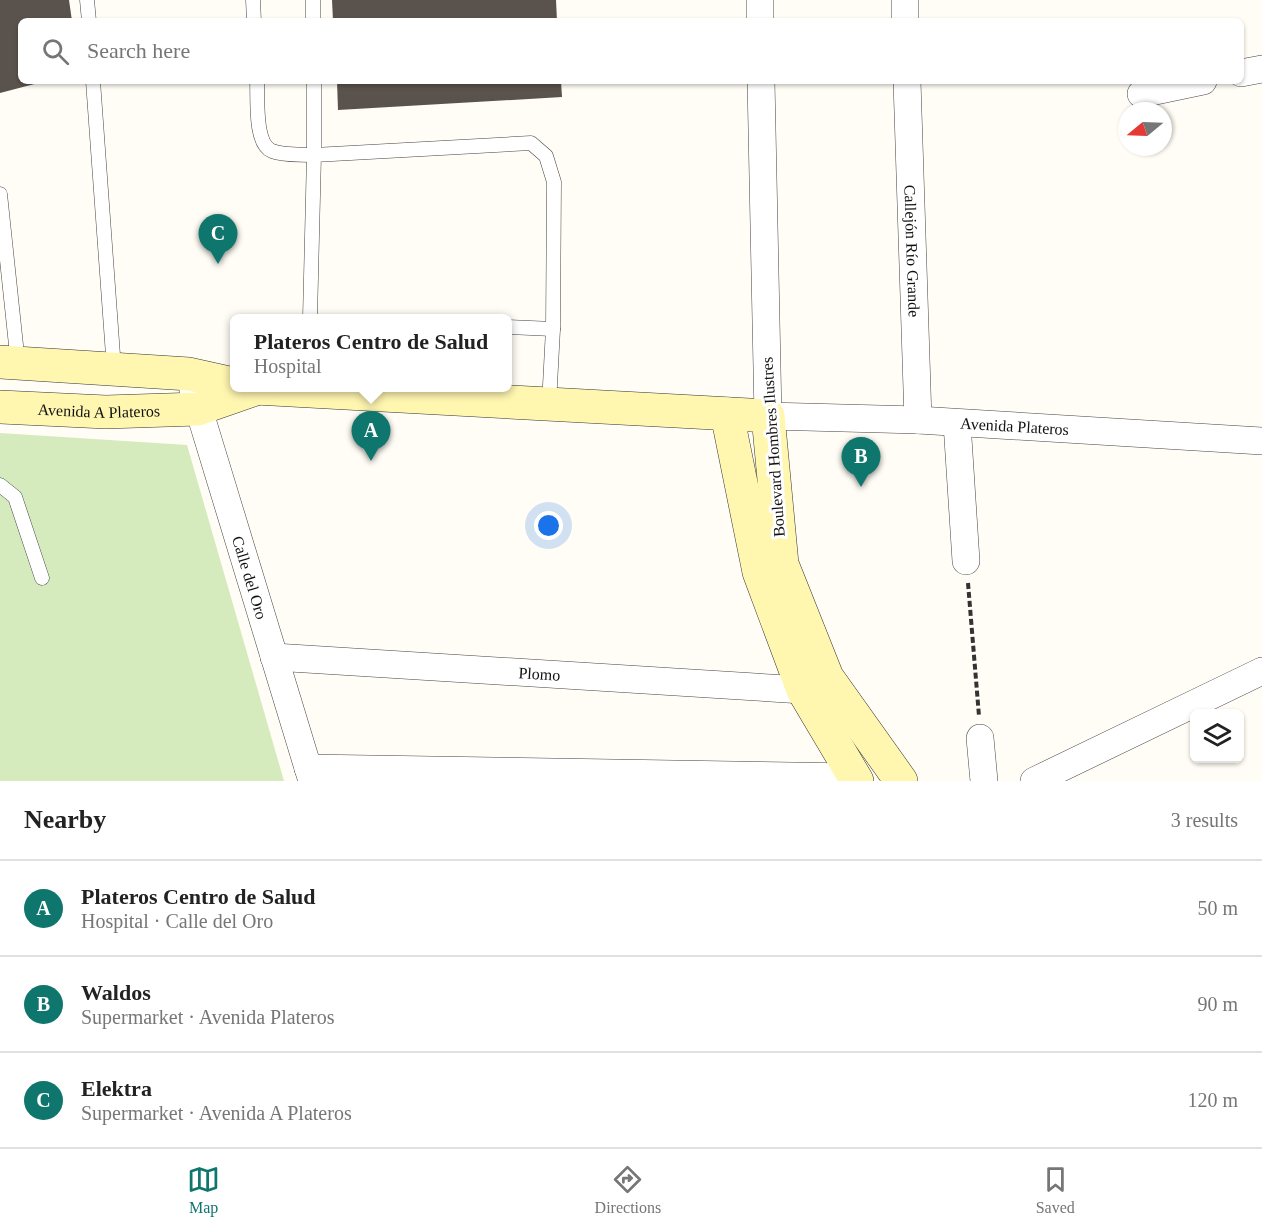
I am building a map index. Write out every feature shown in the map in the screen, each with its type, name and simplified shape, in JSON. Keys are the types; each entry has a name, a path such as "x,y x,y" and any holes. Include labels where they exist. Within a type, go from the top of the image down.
{"main road":[{"path":"9,363 189,374 230,382"},
{"name":"Avenida A Plateros","path":"0,407 106,412 198,409 236,392"},
{"path":"357,392 768,416"},
{"name":"Boulevard Hombres Ilustres","path":"728,414 771,568 815,683 856,779"},
{"name":"Boulevard Hombres Ilustres","path":"768,416 771,568"},
{"name":"Boulevard Hombres Ilustres","path":"815,683 901,781"}],"street":[{"path":"760,0 760,18"},
{"path":"905,0 905,18"},
{"path":"1244,72 1262,69"},
{"name":"Boulevard Hombres Ilustres","path":"761,84 768,416"},
{"name":"Callejón Río Grande","path":"907,84 918,420"},
{"path":"1141,94 1189,84"},
{"name":"Calle del Oro","path":"189,374 310,775"},
{"name":"Avenida Plateros","path":"768,416 918,420 1262,441"},
{"path":"957,423 966,561"},
{"name":"Plomo","path":"274,657 815,683"},
{"path":"1034,781 1262,671"},
{"path":"980,738 984,781"},
{"path":"310,775 856,779"}],"lane":[{"path":"87,0 89,18"},
{"path":"253,0 254,18"},
{"path":"313,0 313,18"},
{"path":"93,84 114,370"},
{"path":"257,84 260,133 264,146 273,152 314,155 531,143 546,156 554,182 553,329 549,404"},
{"path":"310,314 314,84"},
{"path":"0,194 9,363"},
{"path":"512,327 553,329"},
{"path":"0,485 15,497 42,578"}],"path":[{"path":"966,561 980,738"}],"green space":[{"path":"0,433 187,445 284,781 0,781"}],"building":[{"path":"0,0 69,0 72,18 18,18 18,84 34,84 0,93"},
{"path":"332,0 556,0 557,18 333,18"},
{"path":"337,84 561,84 562,97 338,110"}],"place":[{"name":"Elektra","path":"218,264"},
{"name":"Plateros Centro de Salud","path":"371,461"},
{"name":"Waldos","path":"861,487"}]}
